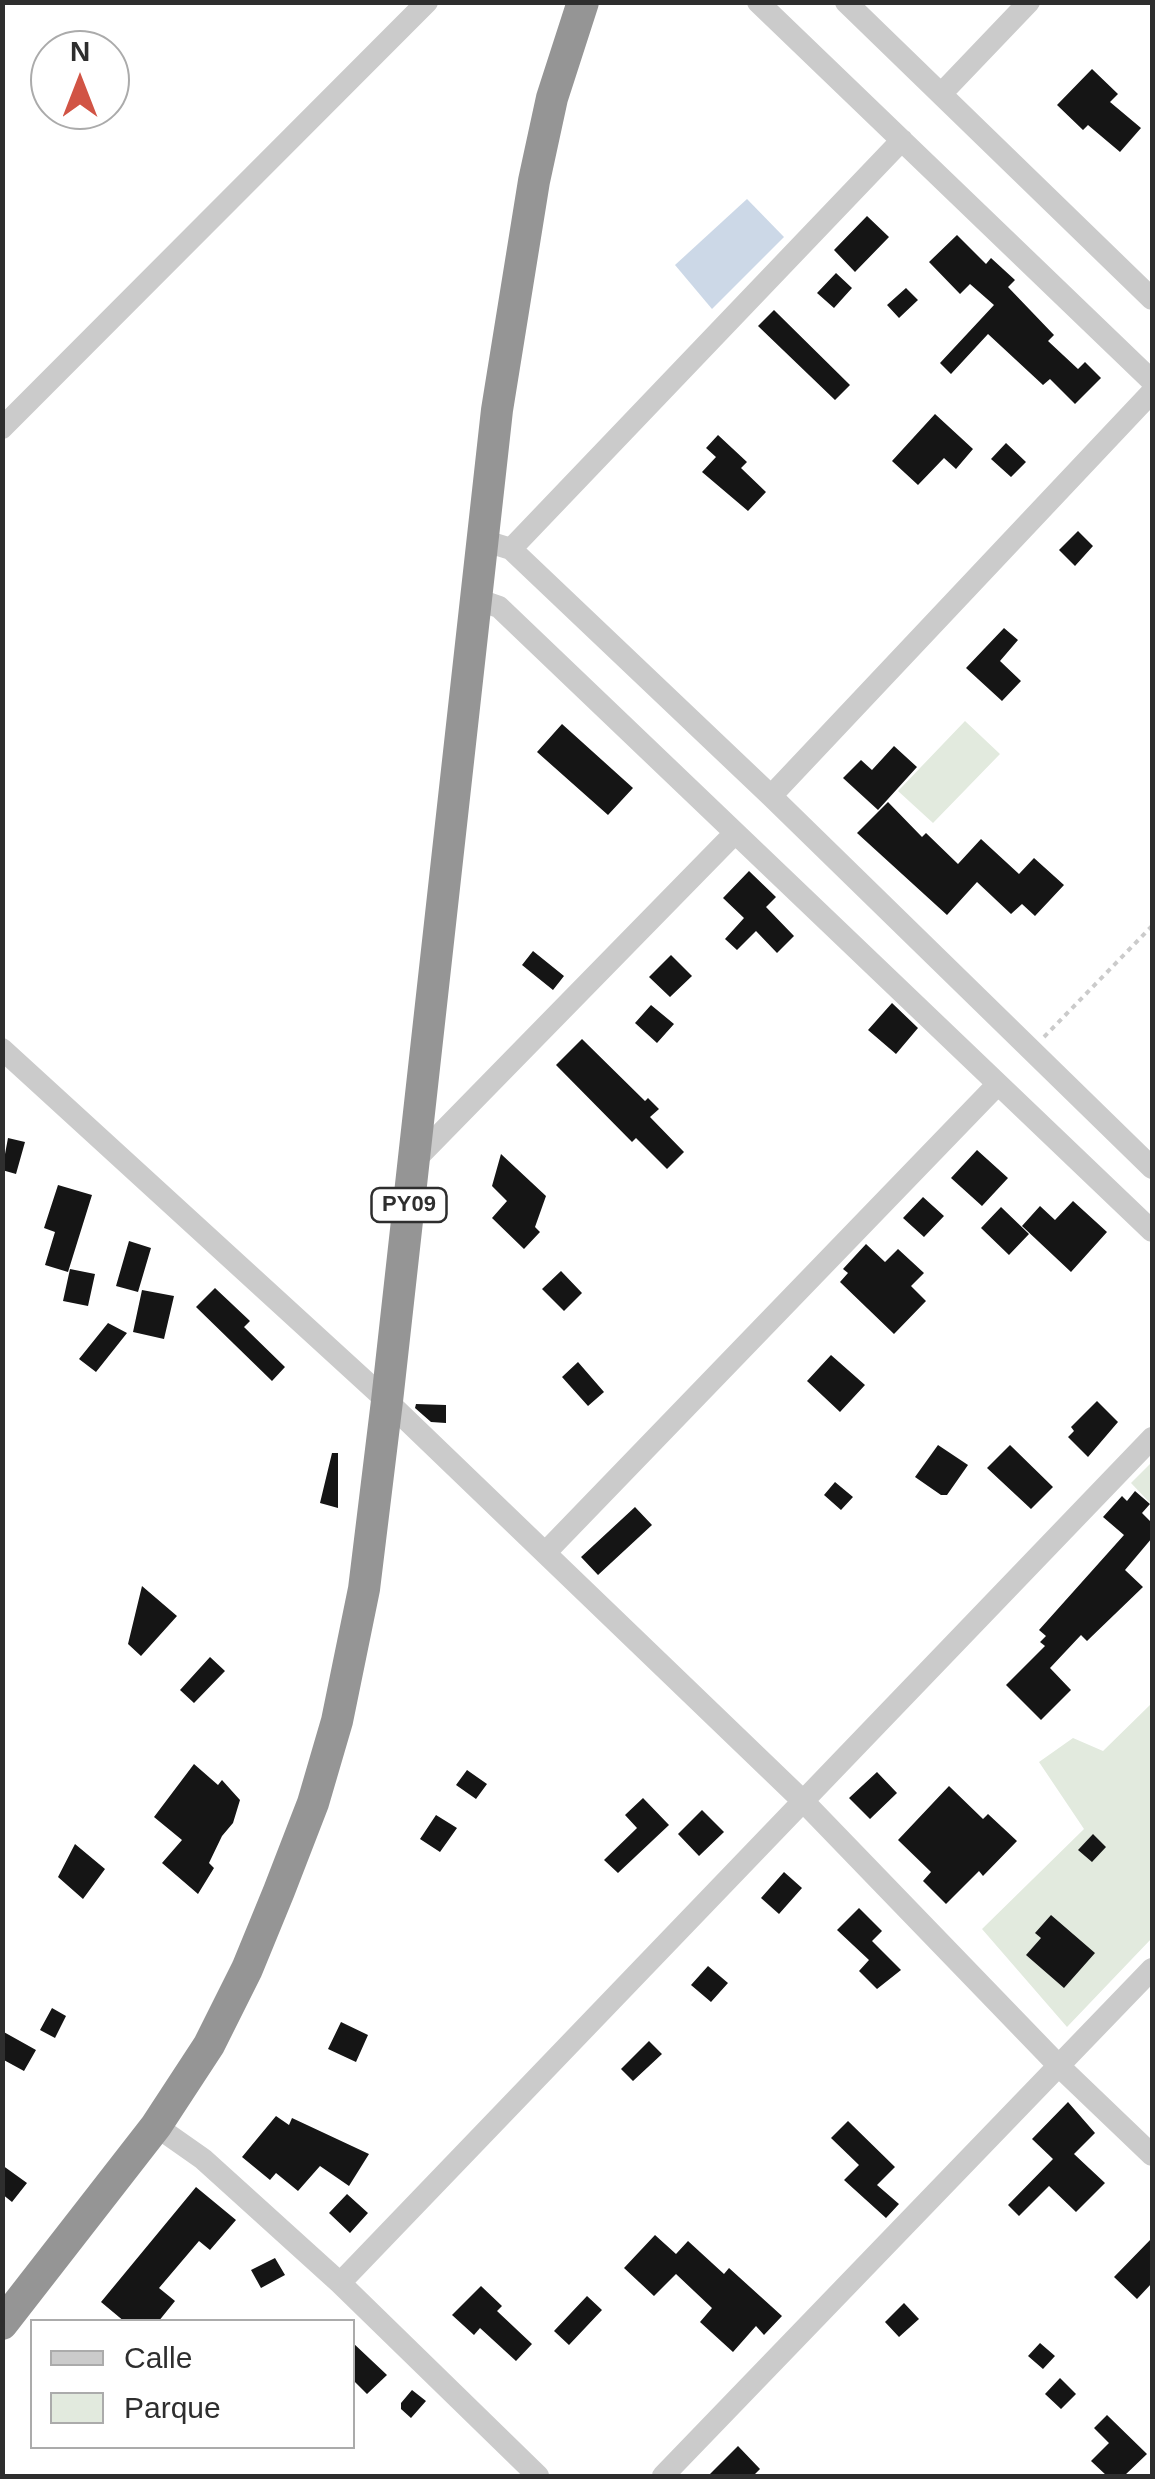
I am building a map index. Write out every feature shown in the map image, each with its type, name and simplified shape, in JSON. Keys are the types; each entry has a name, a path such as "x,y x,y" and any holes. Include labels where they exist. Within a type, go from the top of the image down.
{"highway":[{"name":"PY09","path":"2,2324 156,2126 208,2045 247,1969 313,1803 337,1721 364,1589 388,1401 476,599 497,545 497,410 534,181 552,98 584,2"}],"street":[{"path":"2,428 427,2"},
{"path":"758,2 1152,381"},
{"path":"846,2 1152,299"},
{"path":"942,94 1030,2"},
{"path":"902,140 497,545 771,796 1152,1168"},
{"path":"771,796 1152,392"},
{"path":"476,599 499,608 1152,1231"},
{"path":"414,1161 735,833"},
{"path":"2,1049 388,1401 805,1802 1060,2067 1152,2155"},
{"path":"545,1553 998,1084"},
{"path":"340,2283 1152,1438"},
{"path":"663,2476 1152,1969"},
{"path":"156,2126 203,2159 340,2283 538,2476"}],"path":[{"path":"1030,1051 1152,926"}],"green space":[{"path":"965,721 1000,754 933,823 898,791"},
{"path":"1152,1462 1152,1505 1131,1483"},
{"path":"1152,1703 1152,1938 1067,2027 982,1929 1084,1829 1039,1762 1073,1738 1103,1751"}],"water":[{"path":"747,199 784,237 712,309 675,265"}],"building":[{"path":"1092,69 1118,94 1110,102 1141,128 1120,152 1088,125 1083,130 1057,105"},
{"path":"867,216 889,237 855,272 834,250"},
{"path":"957,235 986,264 991,258 1015,280 1008,287 1054,335 1048,341 1078,369 1085,362 1101,378 1075,404 1050,379 1043,385 988,334 951,374 940,363 994,305 970,284 960,294 929,262"},
{"path":"836,273 852,288 834,308 817,293"},
{"path":"906,288 918,300 899,318 887,305"},
{"path":"774,310 850,385 835,400 758,326"},
{"path":"935,414 973,449 956,469 944,458 918,485 892,461"},
{"path":"718,435 747,462 741,468 766,492 748,511 702,472 716,457 706,448"},
{"path":"1006,443 1026,462 1011,477 991,459"},
{"path":"1078,531 1093,546 1075,566 1059,550"},
{"path":"1004,628 1018,640 1000,661 1021,681 1002,701 966,668"},
{"path":"562,724 633,788 608,815 537,752"},
{"path":"894,746 917,767 878,810 843,778 861,760 872,770"},
{"path":"888,802 922,837 926,833 958,864 981,839 1019,874 1034,858 1064,885 1035,916 1022,904 1011,914 977,882 947,915 857,833"},
{"path":"749,871 776,897 766,907 794,936 777,953 756,931 737,950 725,939 744,918 723,898"},
{"path":"533,951 564,976 553,990 522,965"},
{"path":"671,955 692,976 670,997 649,977"},
{"path":"892,1003 918,1028 896,1054 868,1030"},
{"path":"651,1005 674,1024 657,1043 635,1023"},
{"path":"582,1039 645,1101 648,1098 659,1109 650,1117 684,1152 667,1169 636,1138 632,1142 556,1065"},
{"path":"8,1138 25,1142 16,1174 2,1170"},
{"path":"977,1150 1008,1178 982,1206 951,1178"},
{"path":"501,1154 546,1196 535,1227 540,1232 524,1249 492,1218 507,1201 492,1186"},
{"path":"58,1185 92,1195 68,1272 45,1265 55,1232 44,1228"},
{"path":"923,1197 944,1216 924,1237 903,1218"},
{"path":"1073,1201 1107,1232 1071,1272 1022,1226 1040,1206 1055,1220"},
{"path":"1001,1207 1029,1234 1009,1255 981,1228"},
{"path":"129,1241 151,1248 138,1292 116,1286"},
{"path":"866,1244 885,1262 898,1249 924,1273 911,1286 926,1301 894,1334 840,1282 848,1273 843,1269"},
{"path":"70,1269 95,1274 88,1306 63,1301"},
{"path":"561,1271 582,1293 564,1311 542,1289"},
{"path":"215,1288 250,1321 244,1327 285,1367 272,1381 196,1307"},
{"path":"142,1290 174,1296 164,1339 133,1332"},
{"path":"108,1323 127,1333 96,1372 79,1359"},
{"path":"831,1355 865,1385 840,1412 807,1381"},
{"path":"578,1362 604,1392 588,1406 562,1377"},
{"path":"1097,1401 1118,1422 1088,1457 1068,1437 1074,1431 1071,1427"},
{"path":"416,1404 446,1405 446,1423 431,1422 415,1408"},
{"path":"938,1445 968,1465 947,1495 915,1477"},
{"path":"1010,1445 1053,1487 1031,1509 987,1468"},
{"path":"332,1453 338,1453 338,1508 320,1503"},
{"path":"835,1482 853,1497 841,1510 824,1495"},
{"path":"1135,1491 1150,1504 1142,1513 1152,1523 1152,1538 1125,1570 1143,1587 1087,1641 1081,1635 1050,1668 1071,1690 1041,1720 1006,1685 1045,1646 1040,1642 1046,1636 1039,1630 1124,1535 1103,1517 1122,1496 1127,1501"},
{"path":"635,1507 652,1525 598,1575 581,1557"},
{"path":"142,1586 177,1616 141,1656 128,1644"},
{"path":"210,1657 225,1671 194,1703 180,1690"},
{"path":"194,1764 218,1785 222,1780 240,1800 233,1823 209,1863 214,1868 198,1894 162,1863 182,1840 154,1817"},
{"path":"467,1770 487,1784 476,1799 456,1785"},
{"path":"877,1772 897,1793 870,1819 849,1798"},
{"path":"949,1786 983,1819 988,1814 1017,1841 983,1876 979,1871 946,1904 923,1881 931,1872 898,1840"},
{"path":"643,1798 669,1825 618,1873 604,1860 637,1828 625,1815"},
{"path":"702,1810 724,1832 699,1856 678,1834"},
{"path":"436,1815 457,1828 440,1852 420,1839"},
{"path":"1093,1834 1106,1847 1092,1862 1078,1850"},
{"path":"75,1844 105,1869 83,1899 58,1877"},
{"path":"784,1872 802,1888 779,1914 761,1898"},
{"path":"859,1908 882,1931 872,1941 901,1970 877,1989 859,1971 869,1960 837,1930"},
{"path":"1051,1915 1095,1953 1064,1988 1026,1955 1041,1938 1035,1933"},
{"path":"708,1966 728,1983 711,2002 691,1985"},
{"path":"52,2008 66,2016 55,2038 40,2030"},
{"path":"341,2022 368,2035 356,2062 328,2049"},
{"path":"2,2031 36,2050 24,2071 2,2059"},
{"path":"649,2041 662,2054 633,2081 621,2069"},
{"path":"1068,2102 1095,2133 1074,2154 1105,2183 1076,2212 1049,2186 1019,2216 1008,2205 1053,2159 1032,2139"},
{"path":"276,2116 289,2125 292,2118 369,2154 349,2186 320,2166 298,2191 276,2173 270,2180 242,2157"},
{"path":"848,2121 895,2167 877,2185 899,2204 886,2218 844,2180 859,2165 831,2138"},
{"path":"2,2165 27,2183 12,2202 2,2194"},
{"path":"196,2187 236,2220 210,2250 199,2241 159,2288 175,2301 160,2319 121,2319 101,2302"},
{"path":"347,2194 368,2213 350,2233 329,2213"},
{"path":"655,2235 676,2254 688,2241 724,2274 729,2268 782,2316 764,2335 756,2326 733,2352 700,2322 712,2308 676,2274 654,2296 624,2268"},
{"path":"1152,2238 1152,2283 1137,2299 1114,2277"},
{"path":"275,2258 285,2275 261,2288 251,2270"},
{"path":"481,2286 502,2306 497,2311 532,2344 516,2361 480,2328 474,2335 452,2315"},
{"path":"587,2296 602,2310 569,2345 554,2331"},
{"path":"904,2303 919,2319 899,2337 885,2322"},
{"path":"1040,2343 1055,2356 1043,2369 1028,2356"},
{"path":"355,2345 387,2375 367,2394 355,2382"},
{"path":"1060,2378 1076,2394 1061,2409 1045,2394"},
{"path":"412,2390 426,2401 411,2418 401,2409 401,2403"},
{"path":"1107,2415 1147,2454 1124,2476 1107,2476 1091,2461 1109,2443 1094,2428"},
{"path":"738,2446 760,2469 753,2476 708,2476"}]}
